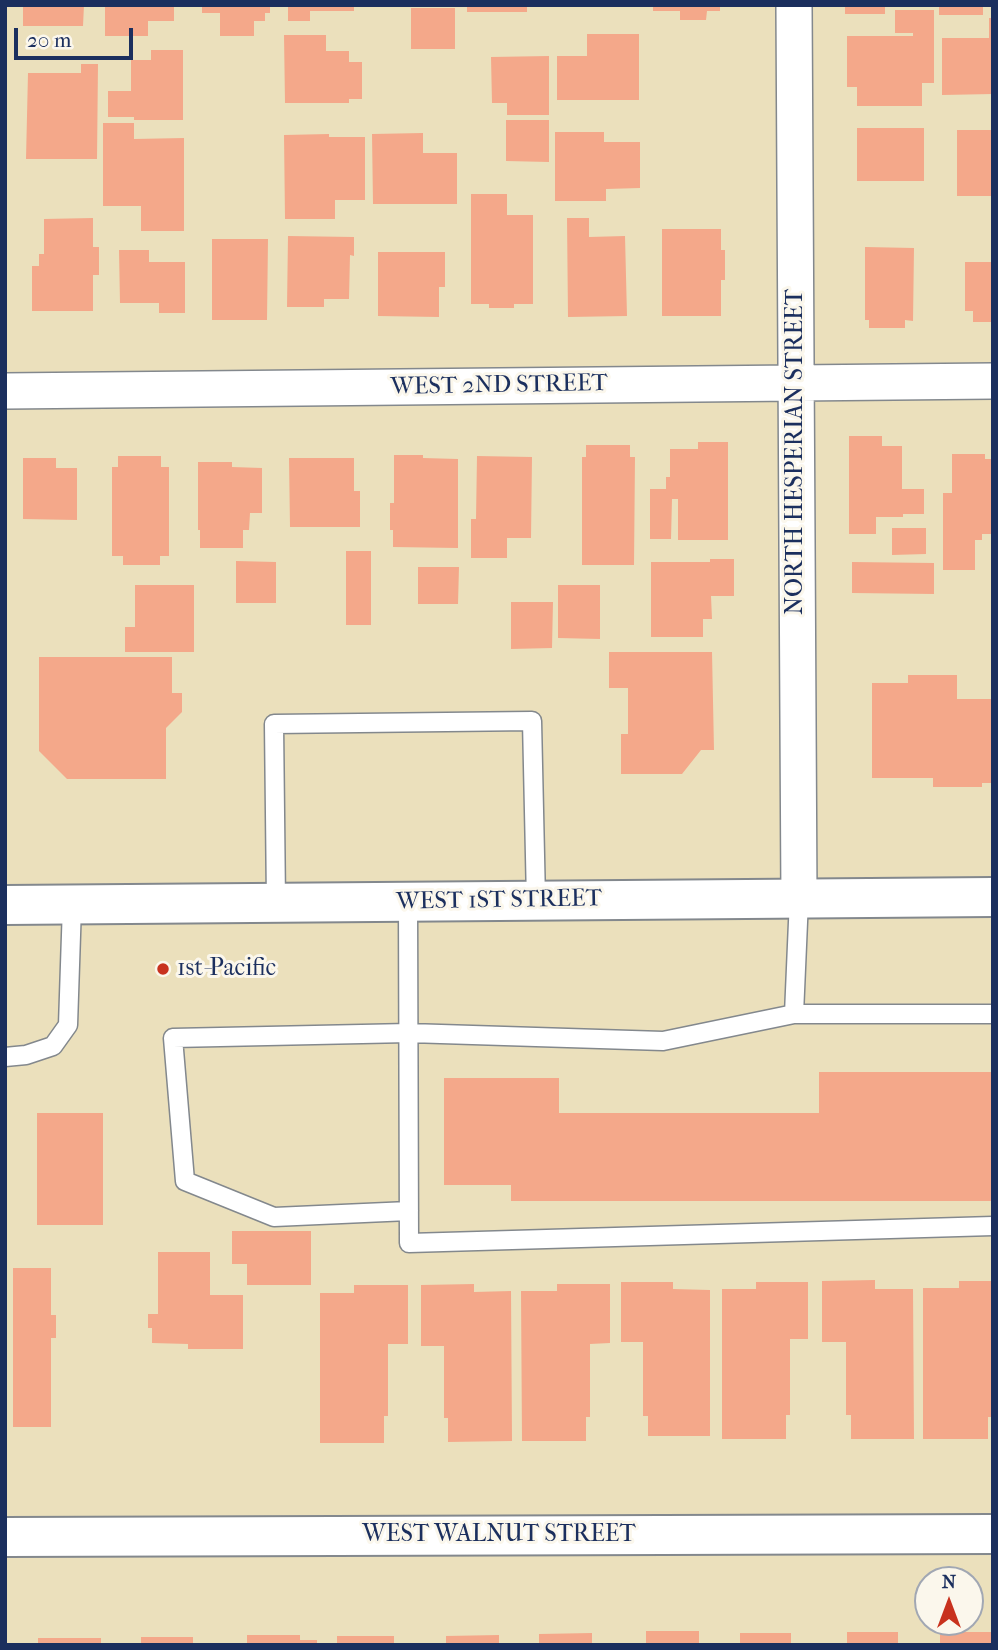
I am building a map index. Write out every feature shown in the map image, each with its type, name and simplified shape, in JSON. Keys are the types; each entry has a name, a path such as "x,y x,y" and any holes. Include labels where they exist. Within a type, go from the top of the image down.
{"main road":[{"name":"WEST 1ST STREET","path":"5,905 993,897"},
{"name":"WEST WALNUT STREET","path":"5,1537 993,1534"}],"street":[{"name":"NORTH HESPERIAN STREET","path":"794,5 799,899"},
{"name":"WEST 2ND STREET","path":"5,391 993,381"}],"lane":[{"path":"276,903 274,724 532,721 536,901"},
{"path":"794,1014 799,899"},
{"path":"408,902 409,1243 993,1226"},
{"path":"5,1057 26,1055 52,1046 68,1025 72,905"},
{"path":"409,1211 274,1217 186,1181 173,1038 409,1033 663,1041 794,1014 993,1014"}],"building":[{"path":"23,5 84,5 83,26 23,26"},
{"path":"105,5 174,5 174,21 148,21 148,36 105,36"},
{"path":"202,5 270,5 270,13 265,13 265,21 254,21 254,36 220,36 220,13 202,13"},
{"path":"288,5 354,5 354,11 310,11 310,21 288,21"},
{"path":"467,5 527,5 527,12 467,12"},
{"path":"653,5 720,5 720,11 707,11 706,20 680,20 680,11 653,11"},
{"path":"845,5 885,5 885,14 845,14"},
{"path":"939,5 983,5 983,15 939,15"},
{"path":"411,8 455,8 455,49 411,49"},
{"path":"895,10 934,10 934,83 922,83 922,106 857,106 857,87 847,87 847,36 913,36 913,33 895,33"},
{"path":"989,18 993,18 993,94 942,95 942,38 989,38"},
{"path":"587,34 639,34 639,100 557,100 557,56 587,56"},
{"path":"284,35 326,35 326,51 349,51 349,62 362,62 362,99 349,99 349,103 285,103"},
{"path":"151,50 183,50 183,120 108,117 108,91 131,91 131,60 151,60"},
{"path":"549,56 549,115 507,115 507,103 492,103 491,57"},
{"path":"81,64 98,64 97,159 26,159 28,73 81,73"},
{"path":"506,120 549,120 549,162 506,161"},
{"path":"103,123 134,123 134,139 184,138 184,231 141,231 141,206 103,206"},
{"path":"857,128 924,128 924,181 857,181"},
{"path":"957,130 993,130 993,196 957,196"},
{"path":"555,132 604,132 604,142 640,142 640,188 606,189 606,201 555,201"},
{"path":"423,133 423,153 457,153 457,204 373,204 372,134"},
{"path":"329,134 329,137 365,137 365,200 335,200 335,219 285,219 284,135"},
{"path":"471,194 507,194 507,215 533,215 533,304 514,304 514,308 489,308 489,304 471,304"},
{"path":"93,218 93,247 99,247 99,275 93,275 93,311 32,311 32,266 39,266 39,254 44,254 44,219"},
{"path":"567,218 589,218 589,237 625,236 627,316 568,317"},
{"path":"662,229 721,229 721,250 725,250 725,280 721,280 721,316 662,316"},
{"path":"288,236 354,237 354,256 350,255 349,299 324,299 324,307 287,307"},
{"path":"212,239 268,239 267,320 212,320"},
{"path":"865,247 914,248 913,321 905,320 905,328 869,328 869,320 865,320"},
{"path":"119,250 149,250 149,262 185,262 185,313 159,313 159,303 120,303"},
{"path":"378,252 445,252 445,287 439,287 439,317 378,316"},
{"path":"965,262 993,262 993,322 973,322 973,311 965,311"},
{"path":"849,436 882,436 882,446 902,446 902,489 924,489 924,514 876,517 876,534 849,534"},
{"path":"698,442 728,442 728,540 678,540 678,499 672,499 671,539 650,539 650,489 666,489 666,477 670,477 670,449 698,449"},
{"path":"586,445 630,445 630,457 635,457 634,565 582,565 582,457 586,457"},
{"path":"952,454 985,454 985,459 993,459 993,534 982,534 982,540 975,540 975,570 943,570 943,493 952,493"},
{"path":"394,455 458,459 458,548 393,547 390,503 394,503"},
{"path":"118,456 161,456 161,467 169,467 169,556 160,556 160,565 123,565 123,556 112,556 112,467 118,467"},
{"path":"477,456 532,457 531,538 507,538 507,558 471,558 471,519 476,519"},
{"path":"23,458 56,458 56,468 77,468 77,520 23,519"},
{"path":"289,458 354,458 354,491 360,491 360,527 290,527"},
{"path":"198,462 232,462 232,467 262,468 262,513 250,513 249,530 243,530 243,548 200,548"},
{"path":"892,528 926,528 926,554 892,555"},
{"path":"346,551 371,551 371,625 346,625"},
{"path":"710,559 734,559 734,596 711,596 712,619 703,619 703,637 651,637 651,562 710,562"},
{"path":"236,561 276,562 276,603 236,603"},
{"path":"852,562 934,563 934,594 852,593"},
{"path":"418,567 459,567 458,604 418,604"},
{"path":"135,585 194,585 194,652 125,652 125,627 135,627"},
{"path":"558,585 600,585 600,639 558,638"},
{"path":"511,602 553,602 552,648 511,649"},
{"path":"609,652 712,652 714,750 701,750 682,774 621,774 621,734 628,734 628,688 609,688"},
{"path":"39,657 172,657 172,693 182,693 182,712 166,728 166,779 67,779 39,751"},
{"path":"908,675 957,675 957,699 993,699 993,783 982,783 982,787 933,787 933,778 872,778 872,683 908,683"},
{"path":"819,1072 993,1072 993,1201 511,1201 511,1185 444,1185 444,1078 559,1078 559,1113 819,1113"},
{"path":"37,1113 103,1113 103,1225 37,1225"},
{"path":"232,1231 311,1231 311,1285 247,1285 247,1264 232,1264"},
{"path":"158,1252 210,1252 210,1295 243,1295 243,1349 188,1349 188,1344 152,1343 148,1314 158,1314"},
{"path":"13,1268 51,1268 51,1315 56,1315 56,1338 51,1338 51,1427 13,1427"},
{"path":"875,1280 875,1289 913,1289 914,1439 851,1439 851,1415 846,1415 846,1342 822,1342 822,1281"},
{"path":"959,1281 993,1281 992,1417 988,1417 988,1439 923,1439 923,1288 959,1288"},
{"path":"621,1282 673,1282 673,1289 710,1290 710,1436 648,1436 648,1416 643,1416 643,1342 621,1342"},
{"path":"756,1282 808,1282 808,1339 790,1339 790,1415 786,1415 786,1439 722,1439 722,1289 756,1289"},
{"path":"474,1284 474,1292 511,1291 512,1441 448,1442 448,1418 444,1418 444,1346 421,1346 421,1285"},
{"path":"557,1284 610,1284 610,1343 590,1344 590,1417 586,1417 586,1441 522,1441 521,1291 557,1291"},
{"path":"354,1285 408,1285 408,1344 388,1344 388,1416 384,1416 384,1443 320,1443 320,1293 354,1293"},
{"path":"646,1631 699,1631 699,1645 646,1645"},
{"path":"847,1632 898,1632 898,1645 847,1645"},
{"path":"984,1632 992,1632 992,1645 940,1645 940,1636 984,1636"},
{"path":"592,1633 592,1645 539,1645 539,1634"},
{"path":"740,1633 791,1633 791,1645 740,1645"},
{"path":"247,1635 300,1635 300,1640 317,1640 317,1645 247,1645"},
{"path":"499,1635 499,1645 446,1645 446,1636"},
{"path":"337,1636 394,1636 394,1645 337,1645"},
{"path":"141,1637 193,1637 193,1645 141,1645"},
{"path":"38,1638 101,1638 101,1645 38,1645"}],"place":[{"name":"1st-Pacific","path":"163,969"}]}
